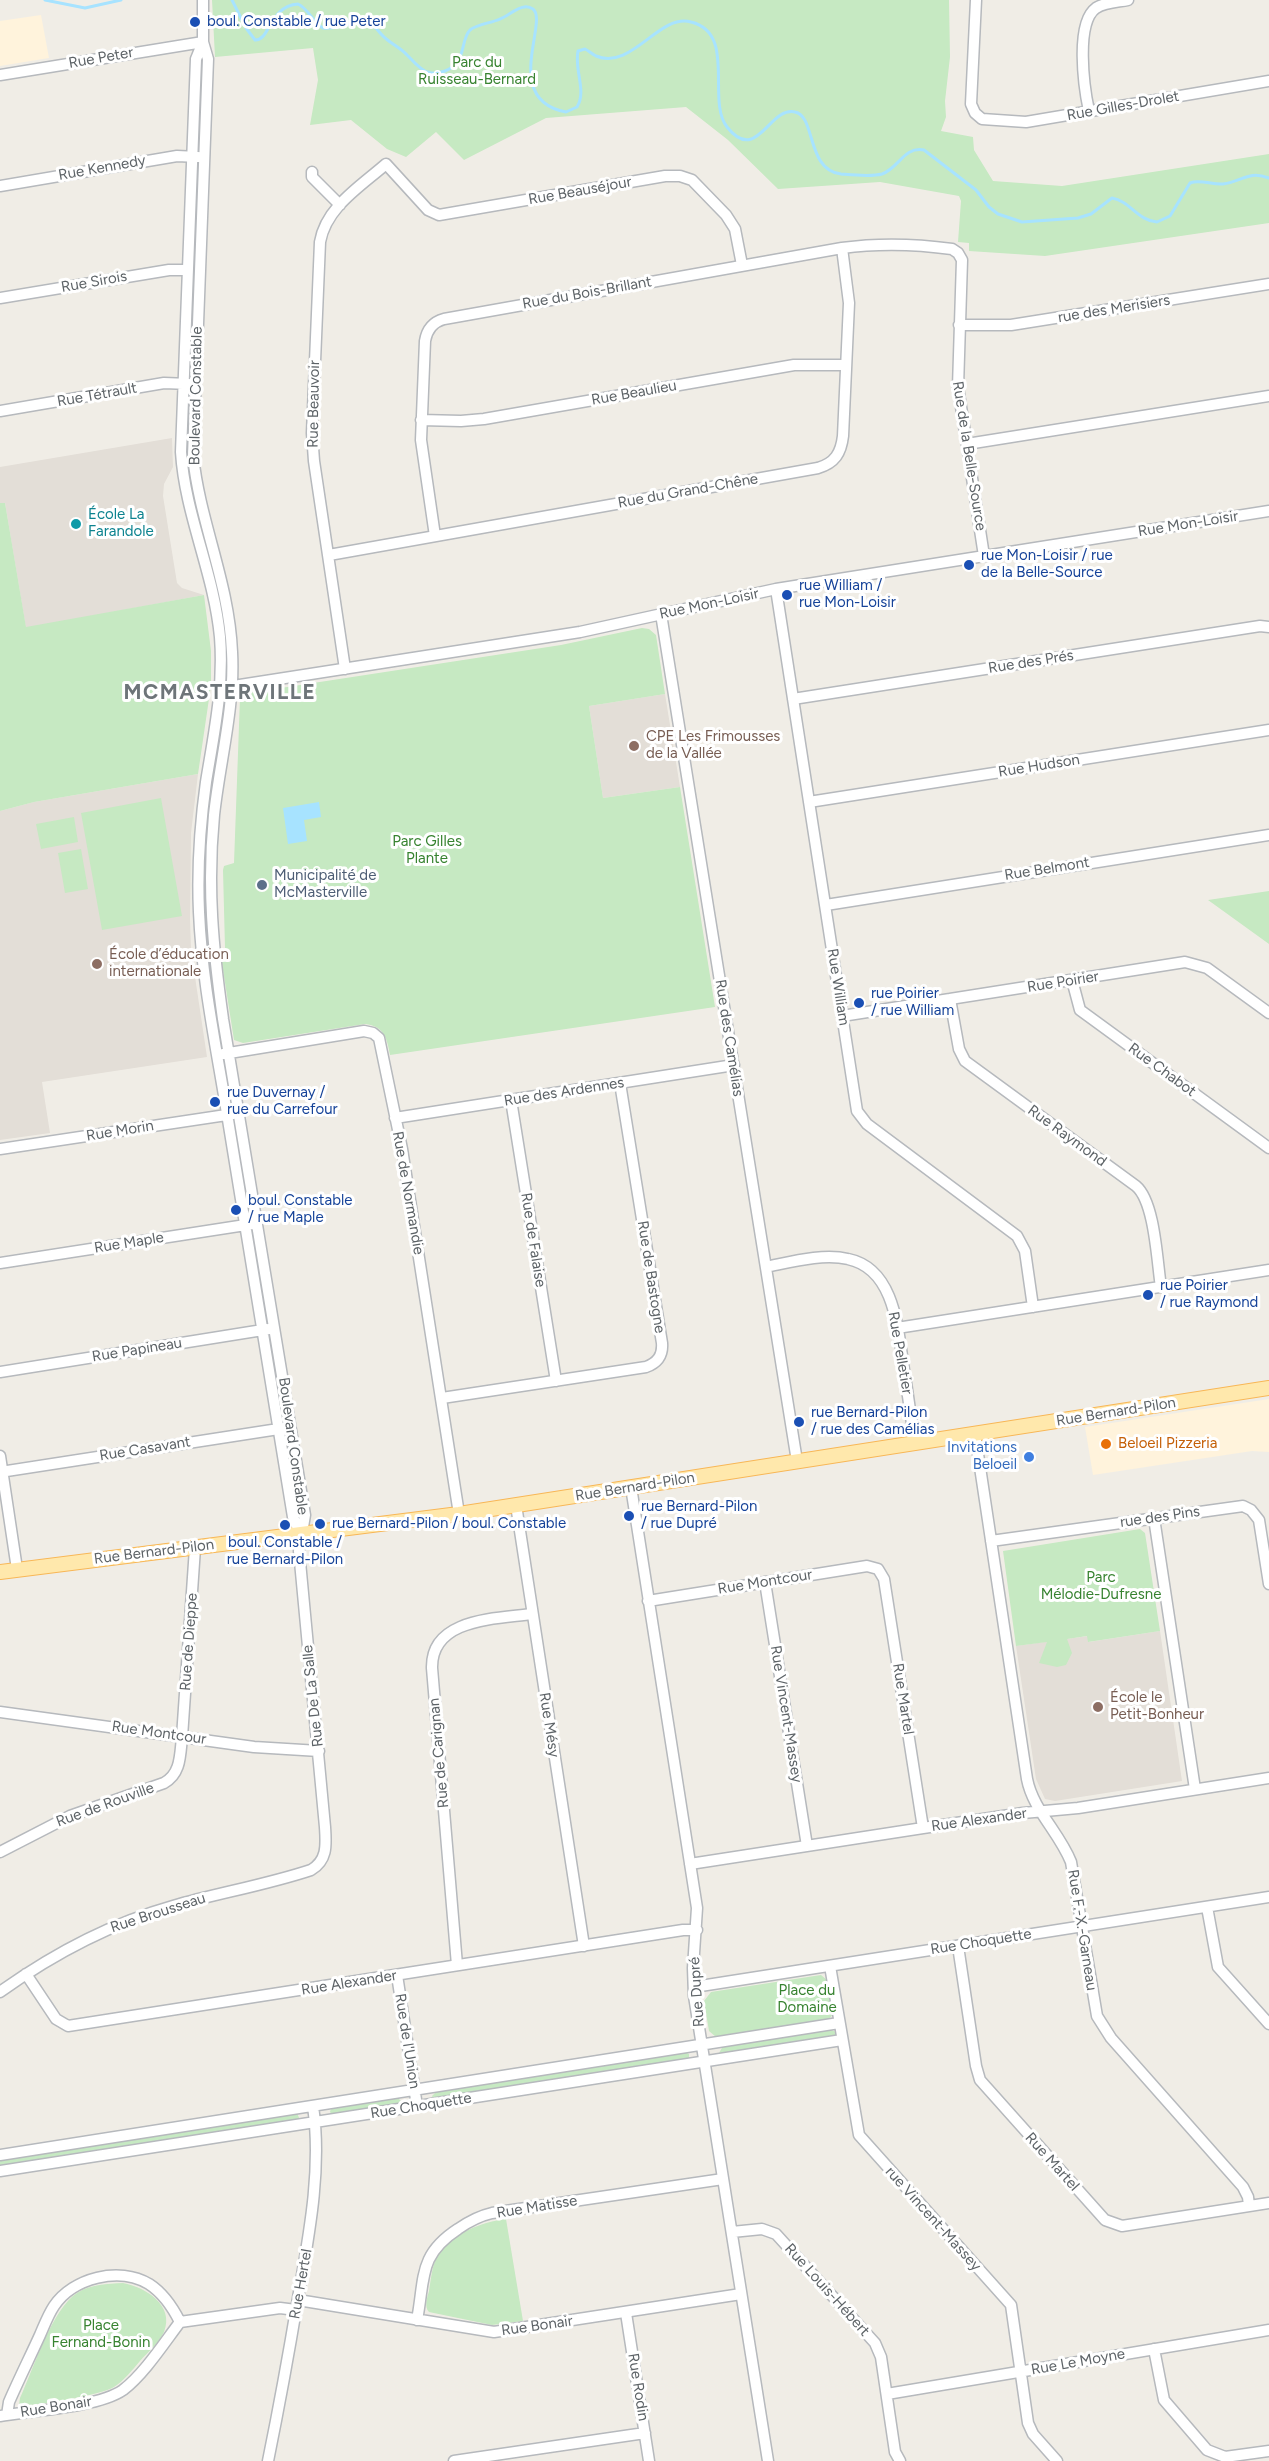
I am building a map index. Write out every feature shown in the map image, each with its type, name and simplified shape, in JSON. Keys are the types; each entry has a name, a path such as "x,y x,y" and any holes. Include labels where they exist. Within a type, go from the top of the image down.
{"main road":[{"name":"Rue Bernard-Pilon","path":"0,1572 459,1514 1269,1388"}],"street":[{"name":"Boulevard Constable","path":"203,0 203,42 208,59 193,443 195,474 225,591 232,651 207,780 200,834 198,875 208,952 217,1055 293,1516 301,1535"},
{"name":"Rue Gilles-Drolet","path":"976,0 971,100 977,116 985,120 1026,122 1269,81"},
{"path":"1089,111 1083,78 1086,22 1092,12 1100,6 1128,0"},
{"name":"Boulevard Constable","path":"203,42 196,59 183,383 182,466 190,508 212,584 226,687 210,871 208,952 240,1113 291,1427 305,1515 301,1535"},
{"name":"Rue Peter","path":"0,75 203,42"},
{"name":"Rue Kennedy","path":"0,186 177,156 204,157"},
{"name":"Rue Beauvoir","path":"345,669 313,452 312,423 320,242 327,222 340,205 386,164"},
{"name":"Rue Beauséjour","path":"386,164 429,212 439,215 668,176 684,177 698,186 732,221 742,265"},
{"path":"312,172 312,177 340,205"},
{"name":"Rue du Bois-Brillant","path":"435,536 422,456 421,420 425,337 438,321 842,248 883,245 955,250"},
{"name":"Rue du Grand-Chêne","path":"329,555 822,467 835,458 841,448 848,289 842,248"},
{"name":"Rue de la Belle-Source","path":"955,250 962,260 958,387 984,556"},
{"name":"Rue Sirois","path":"0,298 169,270 187,270"},
{"name":"rue des Merisiers","path":"959,325 1011,325 1269,284"},
{"name":"Rue Beaulieu","path":"421,420 477,420 794,365 846,364"},
{"name":"Rue Tétrault","path":"0,411 164,383 195,384"},
{"path":"967,444 1269,396"},
{"name":"Rue Mon-Loisir","path":"226,687 570,634 776,589 1269,511"},
{"name":"Rue William","path":"776,589 856,1107 860,1118 1017,1236 1024,1248 1033,1307"},
{"name":"Rue des Camélias","path":"662,614 797,1461"},
{"name":"Rue des Prés","path":"793,699 1260,626 1269,627"},
{"name":"Rue Hudson","path":"809,802 1269,730"},
{"path":"207,780 219,782"},
{"name":"Rue Belmont","path":"826,905 1269,835"},
{"name":"Rue Poirier","path":"842,1016 1185,962 1211,970 1269,1013"},
{"name":"Rue Chabot","path":"1072,981 1080,1010 1269,1148"},
{"name":"Rue Raymond","path":"950,999 959,1049 965,1061 1136,1186 1144,1195 1149,1209 1161,1287"},
{"name":"Rue de Normandie","path":"217,1055 364,1031 373,1033 379,1038 395,1118 459,1514"},
{"name":"Rue des Ardennes","path":"395,1118 734,1065"},
{"name":"Rue de Bastogne","path":"442,1398 646,1367 654,1363 662,1353 620,1083"},
{"name":"Rue de Falaise","path":"511,1100 556,1381"},
{"name":"Rue Morin","path":"0,1149 240,1113"},
{"name":"Rue Maple","path":"0,1263 258,1223"},
{"name":"Rue Pelletier","path":"766,1267 832,1257 858,1262 872,1271 882,1284 891,1303 915,1443"},
{"path":"897,1328 1269,1270"},
{"name":"Rue Papineau","path":"0,1372 275,1328"},
{"name":"Rue Casavant","path":"1,1472 291,1427"},
{"name":"Rue F.-X.-Garneau","path":"975,1434 1027,1779 1041,1812 1063,1844 1071,1862 1094,2005 1102,2026 1243,2187 1249,2206"},
{"path":"0,1456 17,1569"},
{"name":"Rue Dupré","path":"631,1487 697,1908 693,1959 694,1987 702,2045 768,2461"},
{"name":"Rue Mésy","path":"516,1505 584,1946"},
{"name":"rue des Pins","path":"991,1541 1239,1506 1251,1510 1259,1520 1269,1584"},
{"path":"1154,1518 1195,1790"},
{"name":"Rue De La Salle","path":"301,1535 299,1551 319,1751 325,1827 324,1857"},
{"name":"Rue de Dieppe","path":"182,1737 195,1548"},
{"name":"Rue Montcour","path":"648,1601 867,1566 880,1571"},
{"name":"Rue Martel","path":"880,1571 884,1578 923,1828"},
{"name":"Rue Vincent-Massey","path":"765,1582 807,1845"},
{"name":"Rue de Carignan","path":"457,1965 432,1668 433,1654 442,1638 457,1627 532,1614"},
{"name":"Rue Montcour","path":"0,1712 254,1747 319,1751"},
{"name":"Rue de Rouville","path":"0,1852 70,1816 167,1781 178,1767 182,1737"},
{"name":"Rue Alexander","path":"690,1864 1269,1778"},
{"name":"Rue Brousseau","path":"0,1992 69,1947 112,1927 174,1905 308,1871 318,1865 324,1857"},
{"name":"Rue Choquette","path":"694,1987 1269,1897"},
{"path":"1207,1907 1218,1967 1269,2024"},
{"name":"Rue Alexander","path":"26,1974 56,2019 68,2026 683,1930 697,1930"},
{"name":"Rue Martel","path":"958,1946 980,2080 1102,2218 1111,2224 1122,2226 1269,2203"},
{"name":"rue Vincent-Massey","path":"830,1966 861,2138 1010,2303 1029,2427 1057,2461"},
{"name":"Rue de l'Union","path":"397,1975 417,2106"},
{"name":"Rue Choquette","path":"0,2155 839,2023"},
{"name":"Rue Choquette","path":"0,2171 842,2040"},
{"name":"Rue Hertel","path":"267,2461 297,2305 312,2210 316,2157 314,2106"},
{"name":"Rue Matisse","path":"417,2320 425,2267 431,2252 447,2236 472,2220 492,2213 723,2179"},
{"name":"Rue Louis-Hébert","path":"732,2232 765,2229 779,2237 875,2343 880,2353 895,2452 900,2461"},
{"name":"Rue Bonair","path":"3,2415 53,2308 78,2285 108,2277 139,2280 158,2292 174,2310 180,2322"},
{"name":"Rue Bonair","path":"3,2415 96,2401 113,2396 127,2386 180,2322 297,2305 499,2332 741,2294"},
{"name":"Rue Rodin","path":"626,2313 649,2461"},
{"name":"Rue Le Moyne","path":"887,2394 1269,2330"},
{"path":"1154,2349 1164,2400 1207,2450 1225,2457 1269,2451"},
{"path":"454,2461 517,2456 645,2433"}],"shaded area":[{"path":"41,15 49,58 0,66 0,21"},
{"path":"172,438 173,467 164,484 163,496 177,583 182,588 204,595 26,628 5,503 0,503 0,467"},
{"name":"CPE Les Frimousses de la Vallée","path":"665,694 680,787 603,798 589,706"},
{"name":"École d’éducation internationale","path":"198,774 191,833 190,919 191,950 207,1057 42,1082 50,1133 0,1140 0,811 34,802"},
{"path":"1269,1399 1269,1452 1252,1451 1093,1475 1085,1427"},
{"name":"École le Petit-Bonheur","path":"1160,1631 1182,1781 1055,1801 1045,1799 1036,1779 1016,1646 1088,1636 1089,1642"}],"green space":[{"name":"Parc du Ruisseau-Bernard","path":"212,0 949,0 950,57 945,101 946,117 941,131 973,137 974,150 993,181 1062,186 1269,154 1269,223 1045,256 969,251 969,243 958,242 961,201 959,196 880,182 778,189 728,140 686,107 546,118 464,160 436,132 406,157 387,149 351,120 310,125 318,80 313,48 215,57"},
{"path":"0,503 5,503 26,627 204,595 211,651 211,685 198,774 34,802 0,811"},
{"name":"Parc Gilles Plante","path":"642,628 649,629 656,635 665,694 589,706 603,798 680,787 715,1007 390,1055 384,1034 376,1027 365,1024 243,1043 234,1040 221,957 225,948 223,870 224,866 234,863 240,698 248,693 561,645"},
{"path":"161,798 182,916 102,930 81,813"},
{"path":"74,817 78,842 41,849 36,824"},
{"path":"81,849 88,889 65,893 58,853"},
{"path":"1269,891 1269,944 1208,900"},
{"name":"Parc Mélodie-Dufresne","path":"1140,1529 1145,1533 1160,1631 1088,1642 1087,1636 1067,1639 1072,1653 1066,1665 1057,1667 1039,1663 1047,1642 1016,1646 1003,1551"},
{"name":"Place du Domaine","path":"821,1975 827,1980 833,2014 829,2019 716,2037 709,2031 704,2001 711,1992"},
{"path":"831,2030 836,2032 836,2036 719,2053 723,2046"},
{"path":"685,2052 689,2054 689,2059 433,2099 432,2096 437,2091"},
{"path":"397,2097 401,2101 400,2105 331,2115 330,2111 333,2107"},
{"path":"297,2113 300,2120 0,2169 0,2159"},
{"path":"506,2219 523,2321 492,2325 429,2312 426,2302 433,2268 444,2247 468,2230"},
{"name":"Place Fernand-Bonin","path":"123,2283 149,2293 162,2306 166,2322 164,2332 156,2344 114,2387 67,2400 19,2405 51,2326 68,2301 77,2293 88,2288"}],"water":[{"path":"319,802 321,817 304,820 307,841 288,844 283,808"}],"waterway":[{"path":"45,0 85,8 121,0"},
{"path":"232,0 246,28 255,40 264,35 281,11 288,6 298,4 323,28 363,22 370,24 419,67 433,73 445,71 457,63 470,30 521,8 529,7 533,9 536,16 531,60 531,77 536,93 547,105 566,112 577,107 580,101 578,51 585,49 596,56 609,58 622,56 668,26 679,21 691,22 705,29 713,39 717,53 721,115 727,127 737,137 747,140 755,137 778,117 786,112 795,112 802,116 806,123 822,163 830,170 841,174 882,174 911,151 924,150 976,190 989,207 998,214 1022,222 1078,218 1091,214 1112,198 1124,203 1144,218 1157,222 1170,216 1190,183 1223,184 1256,175 1269,178"}],"place":[{"name":"boul. Constable / rue Peter","path":"195,22"},
{"name":"École La Farandole","path":"76,524"},
{"name":"rue Mon-Loisir / rue de la Belle-Source","path":"969,565"},
{"name":"rue William / rue Mon-Loisir","path":"787,595"},
{"name":"CPE Les Frimousses de la Vallée","path":"634,746"},
{"name":"Municipalité de McMasterville","path":"262,885"},
{"name":"École d’éducation internationale","path":"97,964"},
{"name":"rue Poirier / rue William","path":"859,1003"},
{"name":"rue Duvernay / rue du Carrefour","path":"215,1102"},
{"name":"boul. Constable / rue Maple","path":"236,1210"},
{"name":"rue Poirier / rue Raymond","path":"1148,1295"},
{"name":"rue Bernard-Pilon / rue des Camélias","path":"799,1422"},
{"name":"Beloeil Pizzeria","path":"1106,1444"},
{"name":"Invitations Beloeil","path":"1029,1457"},
{"name":"rue Bernard-Pilon / rue Dupré","path":"629,1516"},
{"name":"rue Bernard-Pilon / boul. Constable","path":"320,1524"},
{"name":"boul. Constable / rue Bernard-Pilon","path":"285,1525"},
{"name":"École le Petit-Bonheur","path":"1098,1707"}],"district":[{"name":"MCMASTERVILLE","path":"220,693"}]}
